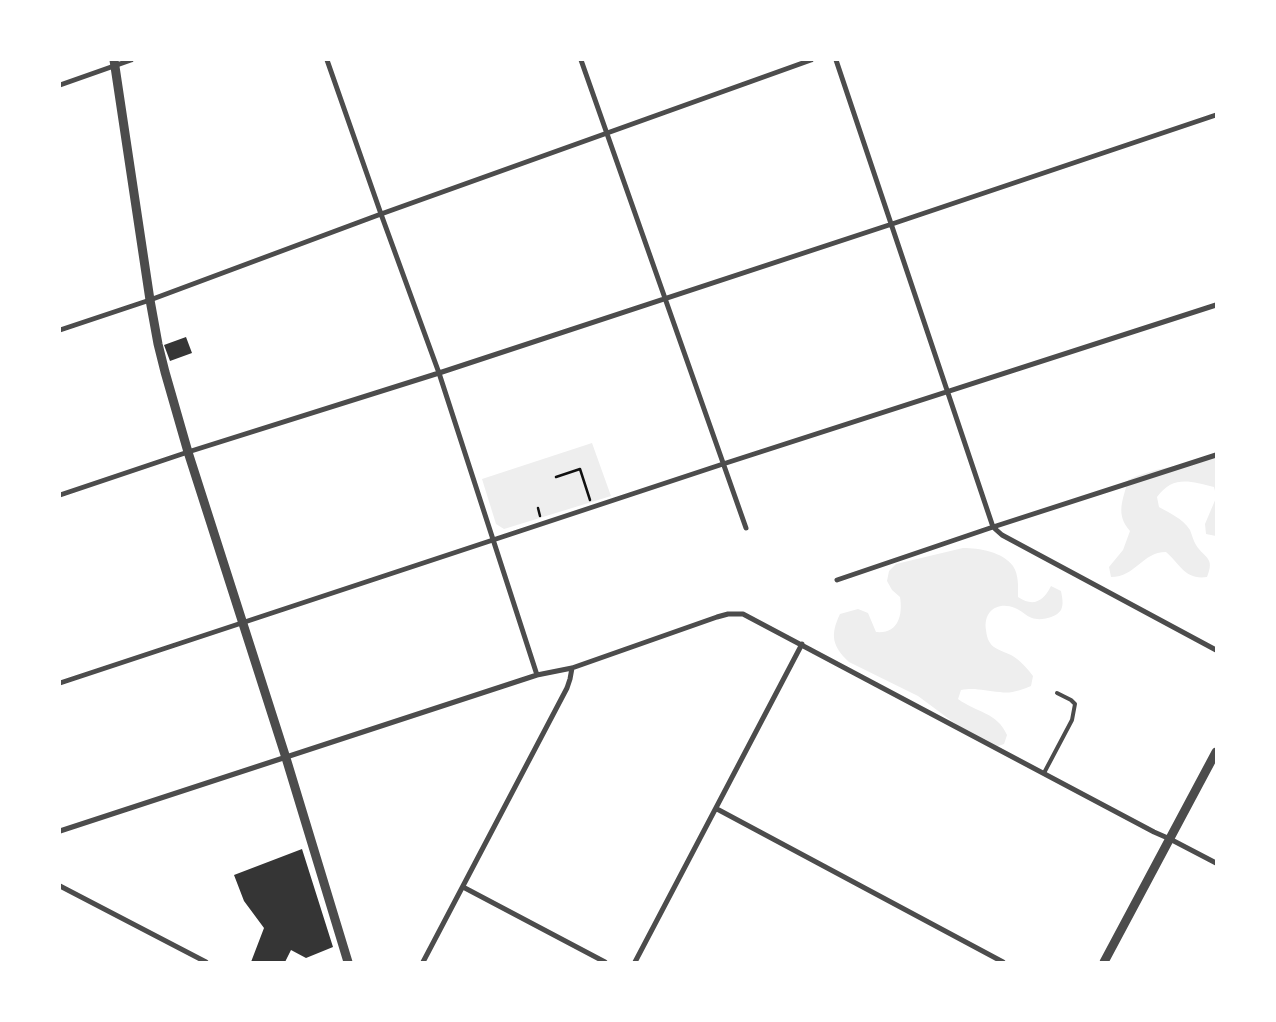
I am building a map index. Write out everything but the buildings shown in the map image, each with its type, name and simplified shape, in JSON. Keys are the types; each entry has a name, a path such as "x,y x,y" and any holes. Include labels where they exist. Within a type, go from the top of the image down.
{"street":[{"path":"60,85 114,63 131,60"},
{"path":"327,60 439,373 537,676"},
{"path":"582,60 746,528"},
{"path":"60,330 150,300 381,214 811,60"},
{"path":"836,60 993,526 1002,535 1216,650"},
{"path":"114,63 158,344 188,452 286,758 348,962"},
{"path":"60,495 188,452 439,373 1216,115"},
{"path":"60,682 723,464 1216,305"},
{"path":"837,580 993,526 1216,455"},
{"path":"60,831 537,676 572,668 717,617 728,614 743,614 1216,863"},
{"path":"636,962 802,644"},
{"path":"424,962 567,688 572,668"},
{"path":"1104,962 1216,752"},
{"path":"717,809 1003,962"},
{"path":"60,886 206,962"},
{"path":"463,887 605,962"}],"lane":[{"path":"1044,774 1072,720 1074,711 1075,704 1057,693"}],"path":[{"path":"556,477 580,469 593,508"}],"shaded area":[{"path":"592,443 611,496 504,529 496,524 482,479"},
{"path":"1216,457 1216,495 1214,487 1182,482 1169,485 1157,497 1159,507 1180,519 1190,530 1199,550 1208,559 1210,566 1207,577 1188,574 1166,552 1151,556 1127,573 1111,577 1109,567 1123,550 1130,531 1125,525 1121,513 1122,500 1128,480 1156,470"},
{"path":"1216,498 1216,536 1206,534 1205,524"},
{"path":"963,548 990,552 1009,561 1013,566 1018,581 1018,597 1023,600 1033,602 1041,599 1051,586 1061,591 1062,596 1061,610 1059,613 1048,618 1032,618 1009,606 998,607 989,613 986,630 991,644 1017,659 1033,676 1031,686 1012,692 976,689 961,690 958,699 992,717 1003,727 1007,735 1004,744 995,747 976,739 918,696 849,662 839,651 834,640 835,628 840,614 858,609 868,613 876,632 883,632 894,627 900,617 900,597 892,590 887,581 889,571 896,564"}]}
